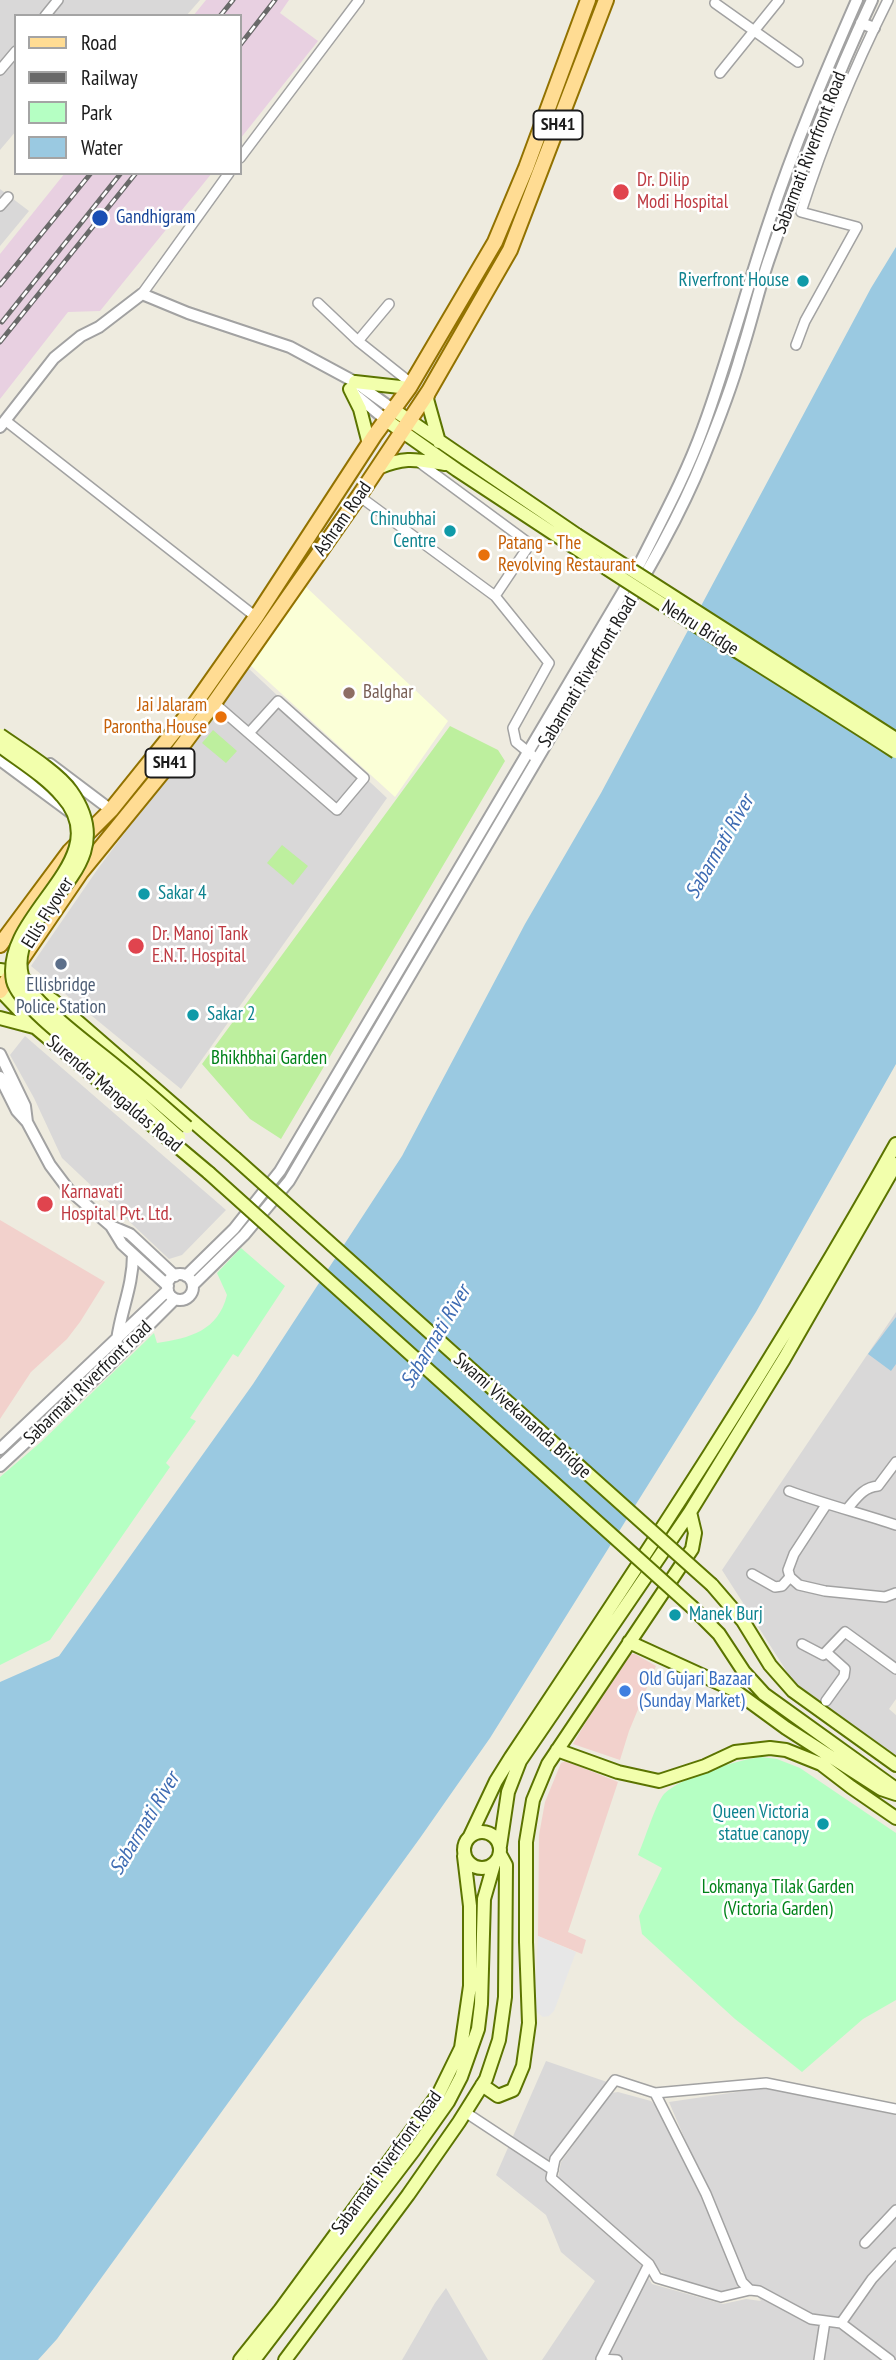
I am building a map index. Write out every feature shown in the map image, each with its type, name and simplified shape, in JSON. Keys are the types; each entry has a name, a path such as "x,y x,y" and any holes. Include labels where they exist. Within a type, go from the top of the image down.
{"main road":[{"name":"Ashram Road","path":"0,945 70,850 111,810 161,750 256,617 410,386 495,242 526,168 588,0"},
{"name":"Ashram Road","path":"0,991 7,971 214,703 429,391 509,250 606,0"},
{"path":"369,444 350,382 383,387 410,386"},
{"path":"429,391 427,399 440,443"},
{"path":"390,415 405,426"},
{"name":"Nehru Bridge","path":"405,426 440,443 676,614 896,752"},
{"name":"Nehru Bridge","path":"405,426 449,464 896,739"},
{"path":"378,468 397,460 449,464"},
{"name":"Ellis Flyover","path":"0,735 70,789 84,814 88,835 79,865 25,941 20,960 23,979 33,994 57,1017 187,1127 210,1139"},
{"name":"Ellis Flyover","path":"0,746 47,781 64,798 75,820 77,835 69,864 27,921 16,941 11,962 14,984 24,999 49,1023 169,1128 204,1170"},
{"name":"Surendra Mangaldas Road","path":"7,971 54,1001 210,1139"},
{"name":"Surendra Mangaldas Road","path":"0,991 35,1027 204,1170"},
{"path":"0,1018 35,1027"},
{"name":"Swami Vivekananda Bridge","path":"210,1139 235,1158 712,1585 743,1621 770,1665 793,1691 896,1765"},
{"path":"498,1855 486,1868 477,1868 469,1864 464,1856 464,1845 501,1773 722,1436 831,1259 896,1144"},
{"path":"254,2360 414,2150 448,2102 461,2077 478,2029 484,1899 498,1855 508,1792 520,1760 690,1512 790,1348 896,1164"},
{"name":"Swami Vivekananda Bridge","path":"204,1170 693,1608 719,1634 744,1671 764,1694 896,1791"},
{"path":"482,2085 498,2096 513,2090 523,2066 529,2023 526,1842 533,1800 548,1764 692,1549 695,1534 690,1512"},
{"path":"629,1642 734,1690 786,1728 881,1789 896,1791"},
{"path":"557,1751 618,1772 659,1781 705,1766 735,1752 770,1748 786,1750 821,1764 896,1818"},
{"path":"285,2360 355,2269 465,2112 482,2085 499,2040 505,1997 506,1865 498,1855 495,1838 488,1833 478,1832 470,1836"},
{"name":"Sabarmati Riverfront Road","path":"240,2360 439,2094 461,2048 470,1986 470,1906 464,1856"}],"street":[{"path":"43,0 55,3"},
{"path":"242,155 359,0"},
{"path":"720,73 779,0"},
{"name":"Sabarmati Riverfront Road","path":"184,1279 244,1235 289,1181 532,755 642,580 684,501 714,431 740,358 757,280 790,163 827,67 857,0"},
{"name":"Sabarmati Riverfront Road","path":"757,280 872,0"},
{"path":"796,345 805,321 857,227 802,212 814,172 888,0"},
{"path":"715,3 798,62"},
{"path":"861,23 874,28"},
{"path":"1,66 14,53"},
{"path":"802,169 814,172"},
{"path":"228,175 142,294 54,358 3,424 256,617"},
{"path":"0,206 8,197"},
{"path":"142,294 188,313 290,347 350,382 390,415"},
{"path":"318,303 410,386"},
{"path":"358,341 388,304"},
{"path":"415,460 530,544 495,596"},
{"path":"359,496 495,596 549,663 513,727 516,742 532,755"},
{"path":"214,703 337,810 364,778 278,701 249,733"},
{"path":"0,728 111,810"},
{"path":"0,760 94,826"},
{"path":"0,1054 25,1106 27,1122"},
{"path":"0,1077 17,1111 27,1122 68,1189 111,1226 122,1244 170,1292 186,1298 192,1293 184,1279 130,1234 111,1226"},
{"path":"117,1340 118,1326 131,1286 133,1254"},
{"path":"170,1292 170,1279 184,1279"},
{"name":"Sabarmati Riverfront road","path":"0,1449 170,1292"},
{"name":"Sabarmati Riverfront road","path":"0,1466 75,1396 170,1292"},
{"path":"67,1387 75,1396"},
{"path":"847,1509 869,1486 878,1486 896,1462"},
{"path":"789,1492 896,1525"},
{"path":"826,1505 794,1554 788,1570 790,1577 799,1585 825,1591 884,1597 896,1593"},
{"path":"752,1574 775,1587 782,1586 790,1577"},
{"path":"802,1644 820,1654 827,1652 845,1632 896,1669"},
{"path":"826,1701 844,1676 845,1669 827,1652"},
{"path":"890,2360 841,2323 811,2319 759,2291 750,2290 721,2297 657,2278 649,2264 551,2178 555,2159 615,2080 655,2093 766,2083 896,2109"},
{"path":"655,2093 706,2194 742,2282 750,2290"},
{"path":"465,2112 553,2170"},
{"path":"864,2244 896,2210"},
{"path":"841,2323 872,2279 896,2253"},
{"path":"617,2360 601,2359 649,2264"},
{"path":"818,2360 825,2321"}],"shaded area":[{"path":"0,0 200,0 188,14 14,14 14,133 0,150"},
{"path":"206,0 289,0 280,13 318,41 242,136 242,14 195,14"},
{"path":"63,175 210,175 100,311 68,312 0,399 0,254"},
{"path":"0,189 29,211 0,246"},
{"name":"Balghar","path":"305,586 448,721 395,797 249,664"},
{"path":"248,668 387,798 181,1089 31,966 97,870"},
{"path":"25,1036 226,1210 182,1255 169,1259 62,1158 10,1055"},
{"path":"0,1220 105,1282 67,1339 31,1372 0,1419"},
{"path":"896,1312 896,1699 889,1709 896,1715 896,1758 796,1686 722,1570"},
{"name":"Old Gujari Bazaar (Sunday Market)","path":"626,1654 635,1654 656,1666 620,1760 573,1744"},
{"path":"566,1761 618,1782 568,1932 586,1940 582,1954 538,1936 539,1835 545,1802 561,1763"},
{"path":"538,1936 576,1952 554,2011 543,2017 534,2010"},
{"path":"546,2061 607,2082 547,2161 546,2181 641,2265 652,2284 723,2304 746,2299 761,2301 743,2275 669,2102 764,2088 896,2115 896,2360 542,2360 595,2281 561,2252 546,2215 496,2175"},
{"path":"618,2092 651,2101 662,2112 717,2231 738,2287 724,2292 671,2278 656,2268 558,2178 561,2162 611,2093"},
{"path":"446,2288 488,2360 402,2360 435,2303"}],"green space":[{"name":"Bhikhbhai Garden","path":"450,726 498,750 505,761 281,1139 250,1119 202,1064"},
{"path":"213,730 237,751 226,763 202,743"},
{"path":"282,845 308,866 293,885 267,863"},
{"path":"241,1248 285,1286 238,1357 233,1354 190,1418 196,1421 166,1463 170,1467 50,1640 0,1665 0,1477 41,1442 154,1333 157,1343 191,1335 210,1325 223,1307 227,1295 217,1273"},
{"name":"Lokmanya Tilak Garden (Victoria Garden)","path":"761,1757 777,1759 800,1768 896,1833 896,2000 863,2019 802,2072 735,2019 642,1934 639,1916 662,1868 638,1855 664,1794 683,1781 710,1770"}],"water":[{"name":"Sabarmati River","path":"896,247 896,1064 756,1312 490,1738 57,2339 38,2360 0,2360 0,1682 59,1656 253,1384 402,1156 525,924 601,793 871,288"},
{"path":"896,1317 896,1364 891,1371 868,1354"}],"railway":[{"path":"222,14 233,0"},
{"path":"242,42 275,0"},
{"path":"0,285 89,175"},
{"path":"2,322 119,175"},
{"path":"0,342 134,175"}],"place":[{"name":"Dr. Dilip Modi Hospital","path":"621,192"},
{"name":"Gandhigram","path":"100,218"},
{"name":"Riverfront House","path":"803,281"},
{"name":"Chinubhai Centre","path":"450,531"},
{"name":"Patang - The Revolving Restaurant","path":"484,555"},
{"name":"Balghar","path":"349,693"},
{"name":"Jai Jalaram Parontha House","path":"221,717"},
{"name":"Sakar 4","path":"144,894"},
{"name":"Dr. Manoj Tank E.N.T. Hospital","path":"136,946"},
{"name":"Ellisbridge Police Station","path":"61,964"},
{"name":"Sakar 2","path":"193,1015"},
{"name":"Karnavati Hospital Pvt. Ltd.","path":"45,1204"},
{"name":"Manek Burj","path":"675,1615"},
{"name":"Old Gujari Bazaar (Sunday Market)","path":"625,1691"},
{"name":"Queen Victoria statue canopy","path":"823,1824"}]}
